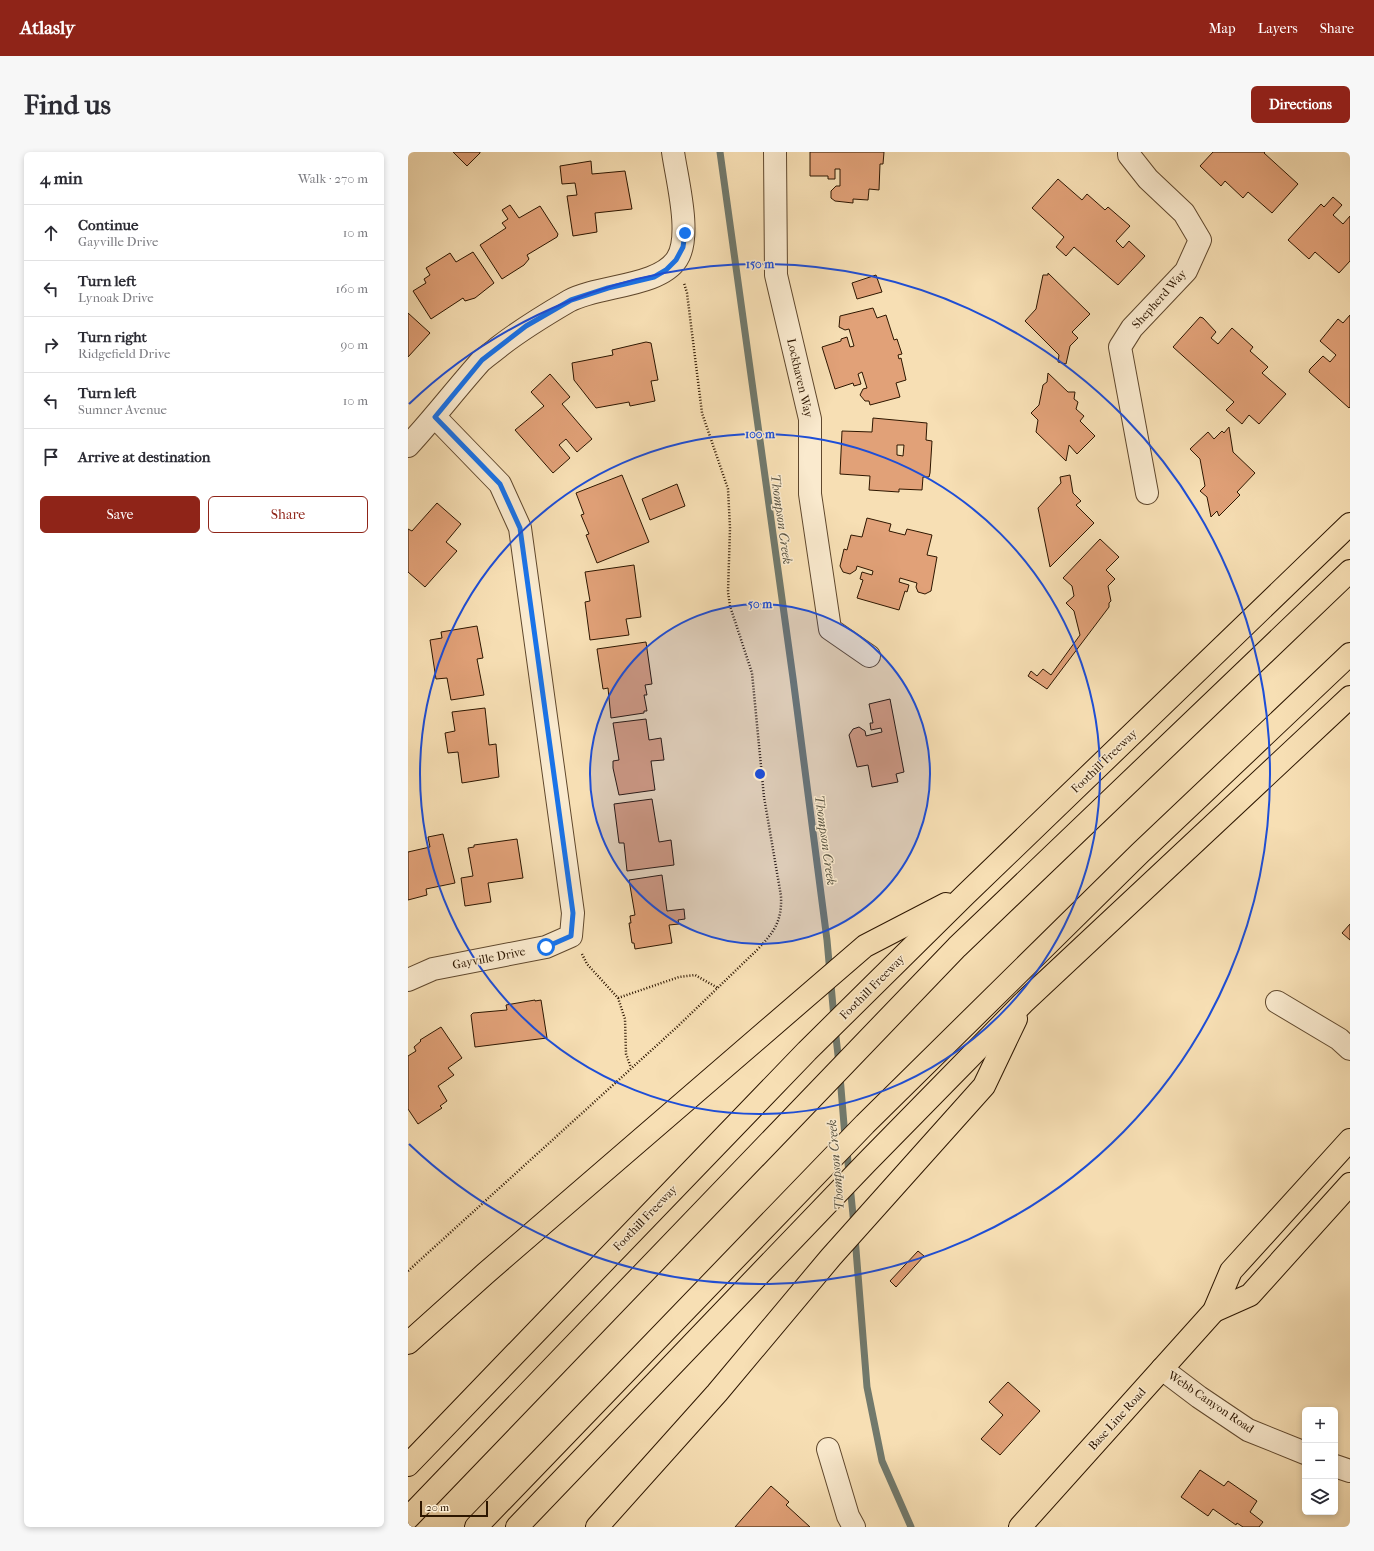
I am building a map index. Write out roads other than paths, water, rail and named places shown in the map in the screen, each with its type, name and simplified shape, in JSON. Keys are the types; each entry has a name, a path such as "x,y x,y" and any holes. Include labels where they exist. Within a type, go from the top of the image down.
{"main road":[{"name":"Foothill Freeway","path":"408,1465 807,1051 965,895 1350,524"},
{"path":"408,1518 956,947 1350,571"},
{"path":"476,1527 865,1124 1140,854 1350,654"},
{"path":"517,1527 866,1163 1023,1003 1350,697"},
{"path":"408,1343 806,995 865,946 965,895"},
{"path":"597,1527 717,1393 831,1257 872,1213 984,1086 1023,1003"},
{"name":"Base Line Road","path":"1020,1527 1214,1311 1231,1271 1350,1140"},
{"name":"Base Line Road","path":"1214,1311 1250,1295 1350,1184"}],"street":[{"path":"408,446 435,417 482,360 526,326 571,300 608,288 654,277 666,270 676,260 683,247 685,233 673,152"},
{"name":"Lockhaven Way","path":"775,152 776,275 810,419 810,494 830,629 869,656"},
{"name":"Shepherd Way","path":"1129,152 1129,156 1148,179 1184,213 1200,240 1186,271 1132,328 1120,347 1148,493"},
{"name":"Gayville Drive","path":"408,980 433,969 546,947 571,936 573,913 520,528 500,484 435,417"},
{"path":"1277,1002 1339,1039 1350,1049"},
{"name":"Webb Canyon Road","path":"1162,1369 1199,1397 1248,1430 1302,1453"},
{"path":"828,1449 848,1516 854,1527"},
{"path":"1338,1467 1350,1471"}],"waterway":[{"name":"Thompson Creek","path":"720,152 793,678 827,940 834,1018"},
{"name":"Thompson Creek","path":"835,1028 839,1064"},
{"name":"Thompson Creek","path":"840,1076 845,1137"},
{"name":"Thompson Creek","path":"847,1150 849,1175"},
{"name":"Thompson Creek","path":"850,1185 854,1225"},
{"name":"Thompson Creek","path":"855,1237 867,1387 882,1461 911,1527"}]}
